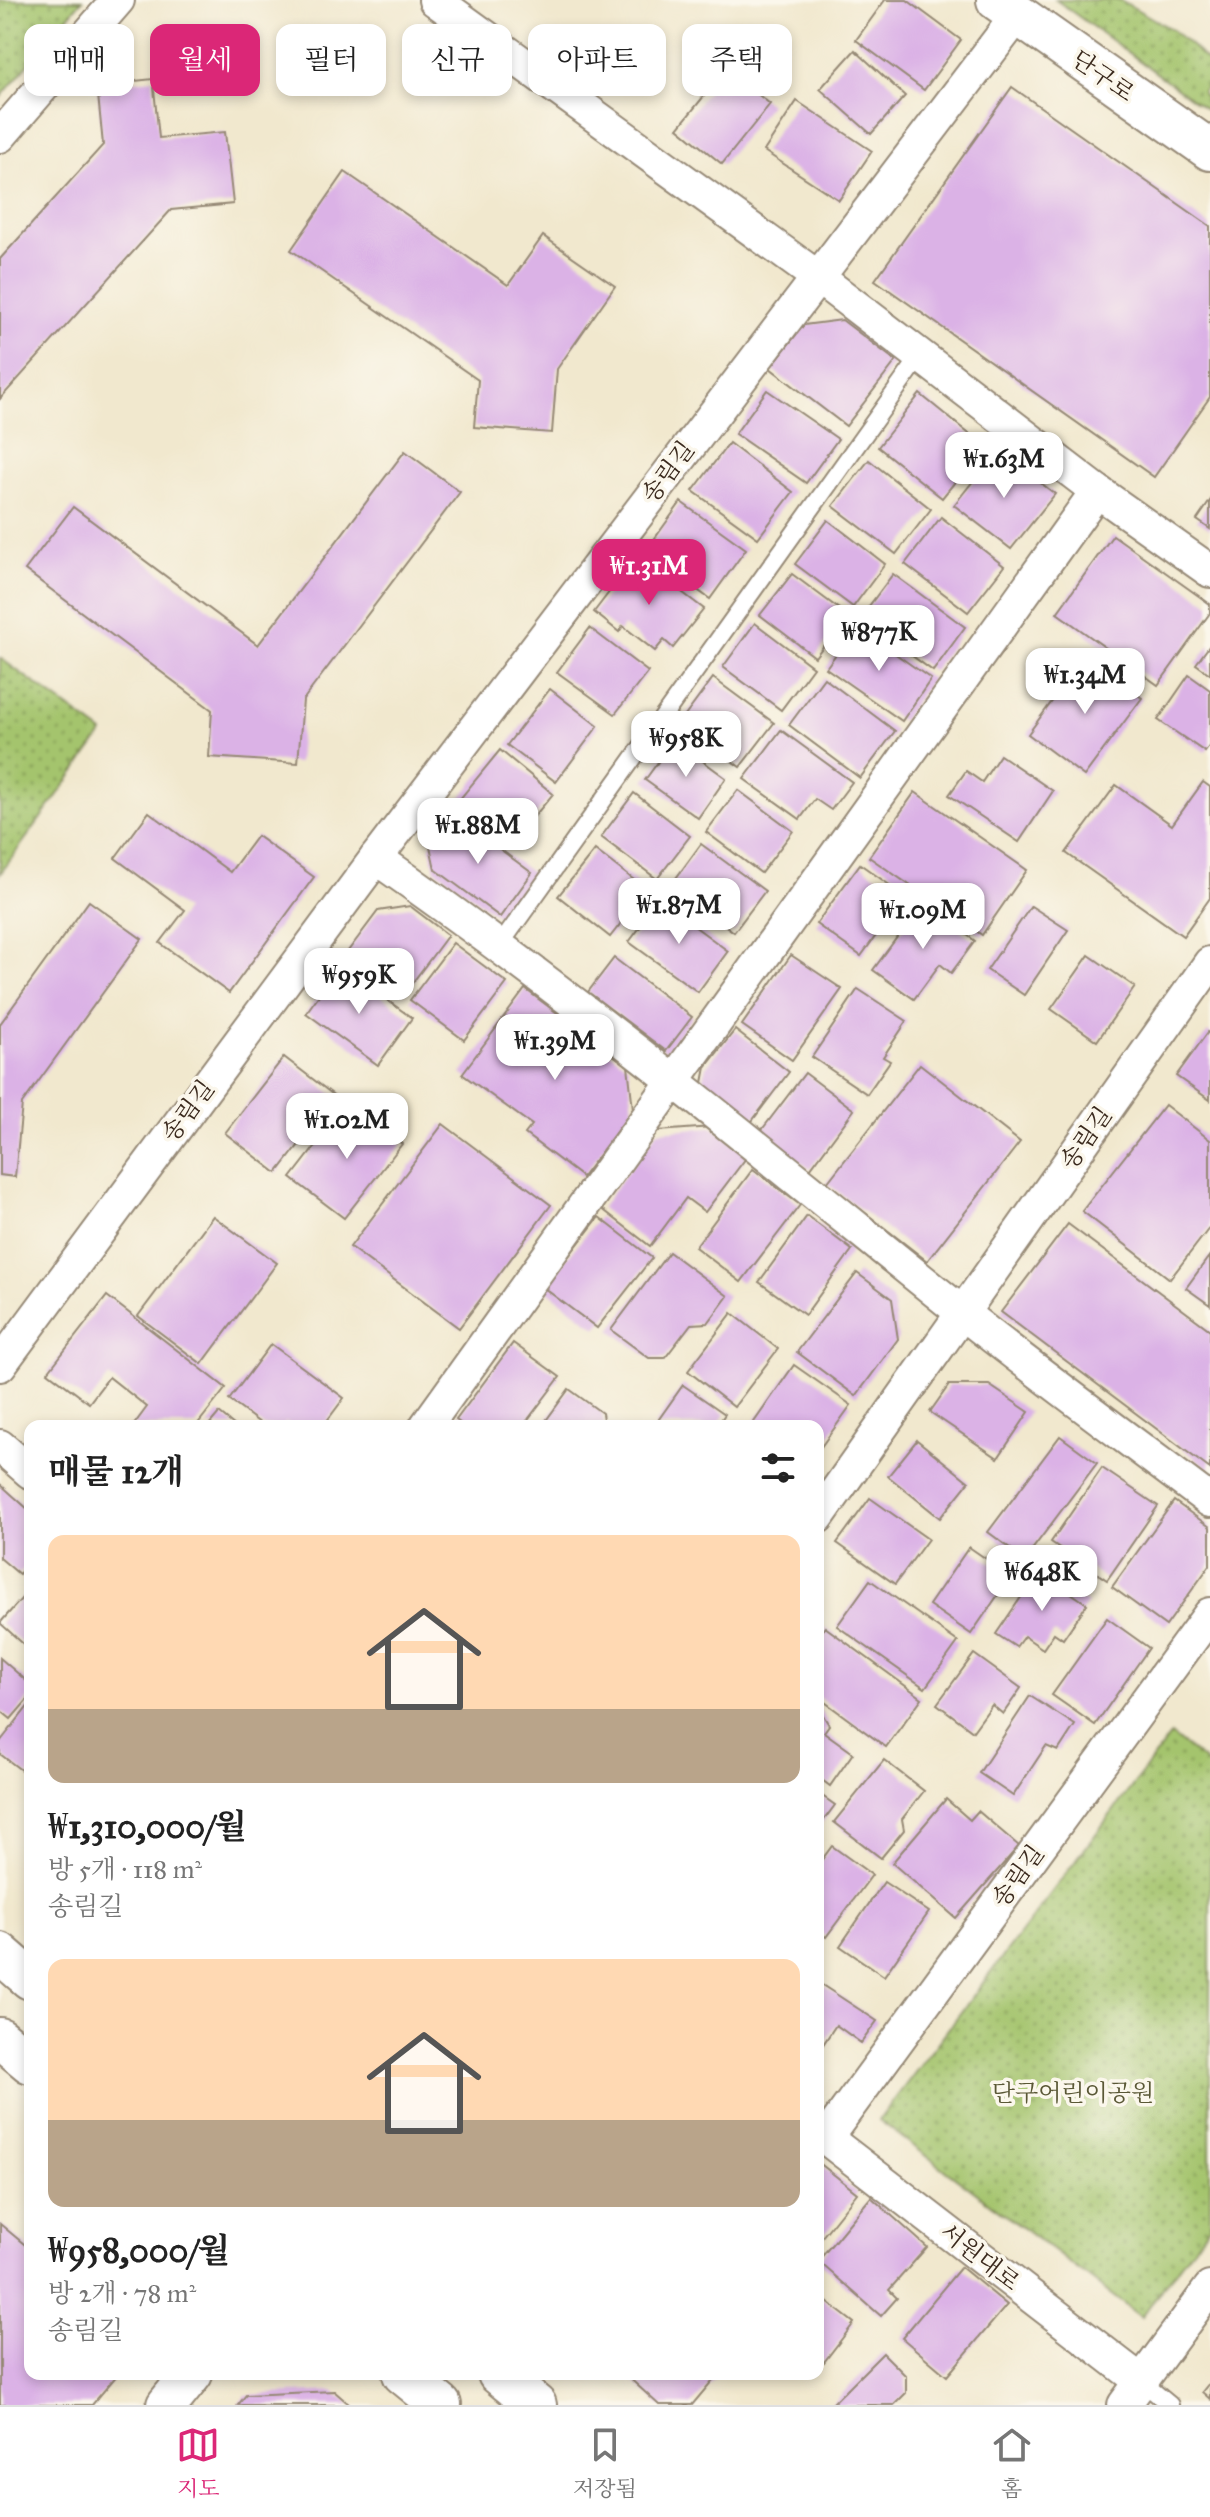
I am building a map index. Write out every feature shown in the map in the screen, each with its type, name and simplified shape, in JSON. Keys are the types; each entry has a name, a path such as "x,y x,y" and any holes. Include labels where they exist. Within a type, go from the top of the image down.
{"street":[{"path":"0,136 118,0"},
{"path":"435,0 922,354 1097,491 1210,571"},
{"name":"송림길","path":"0,1365 376,858 816,276 1007,8"},
{"name":"단구로","path":"1007,8 1210,150"},
{"path":"430,1420 677,1081 1097,491"},
{"path":"376,858 500,945 677,1081 962,1313 1210,1501"},
{"name":"송림길","path":"824,1508 1210,963"},
{"path":"0,1446 24,1467"},
{"name":"송림길","path":"824,2132 1210,1614"},
{"path":"0,1953 24,1974"},
{"path":"0,2038 24,2058"},
{"name":"서원대로","path":"824,2137 1133,2393"},
{"path":"1133,2393 1210,2288"},
{"path":"167,2405 187,2380"},
{"path":"410,2380 441,2405"},
{"path":"505,2380 536,2405"}],"lane":[{"path":"500,945 922,354"},
{"path":"1133,2393 1170,2405"}],"green space":[{"path":"0,0 82,0 62,24 24,24 24,69 0,98"},
{"path":"1056,0 1120,0 1173,30 1210,63 1210,82 1202,92 1210,101 1210,112"},
{"path":"0,658 103,733 0,874"},
{"name":"단구어린이공원","path":"1171,1735 1210,1766 1210,2225 1141,2317 879,2120"}],"building":[{"path":"885,0 907,0 961,40 924,90 856,40"},
{"path":"855,50 905,96 871,134 820,89"},
{"path":"150,79 150,96 155,96 159,138 225,132 233,204 171,210 0,399 0,259 103,145 98,96 134,96 134,81"},
{"path":"1012,87 1210,226 1210,397 1154,477 875,280"},
{"path":"704,96 760,96 770,104 722,164 678,128"},
{"path":"797,101 872,151 839,200 764,151"},
{"path":"345,172 508,285 543,236 615,286 557,369 552,433 474,427 478,380 291,250"},
{"path":"842,320 896,361 846,426 770,368 804,325"},
{"path":"767,390 838,439 806,483 735,434"},
{"path":"920,394 984,446 942,498 878,447"},
{"path":"729,443 793,492 758,538 693,491"},
{"path":"998,450 1055,494 1011,549 954,505"},
{"path":"405,451 460,492 303,700 298,763 209,757 212,710 25,570 73,507 258,645"},
{"path":"869,460 931,509 896,554 833,506"},
{"path":"1210,501 1210,529 1197,520"},
{"path":"681,502 746,549 710,599 645,552"},
{"path":"941,517 1004,566 968,612 905,564"},
{"path":"828,520 885,564 853,607 795,564"},
{"path":"1113,535 1210,604 1210,613 1158,685 1057,613"},
{"path":"636,557 704,609 673,648 664,640 655,651 623,626 619,632 594,612"},
{"path":"792,574 847,615 815,657 760,615"},
{"path":"893,574 965,627 933,671 860,618"},
{"path":"755,623 813,667 781,710 723,667"},
{"path":"856,626 931,679 902,721 826,668"},
{"path":"590,628 648,672 615,714 557,672"},
{"path":"1210,645 1210,674 1196,664"},
{"path":"1085,657 1142,698 1084,776 1028,734"},
{"path":"1189,675 1210,690 1210,745 1205,752 1158,720"},
{"path":"713,678 774,723 740,767 688,729 694,723 685,716"},
{"path":"824,678 895,731 860,778 789,725"},
{"path":"550,689 598,726 556,782 507,745"},
{"path":"781,730 852,782 831,810 815,799 800,819 744,779"},
{"path":"674,740 726,778 698,818 645,780"},
{"path":"500,750 553,794 512,843 459,800"},
{"path":"1000,755 1053,791 1019,842 949,795 966,771 982,782"},
{"path":"1203,782 1210,787 1210,898 1183,936 1066,853 1116,785 1172,825"},
{"path":"738,790 793,831 761,873 706,832"},
{"path":"915,792 1027,870 982,935 869,857"},
{"path":"634,793 690,836 657,879 601,837"},
{"path":"149,812 230,872 257,836 314,877 229,993 160,943 185,910 115,858"},
{"path":"454,815 532,873 500,917 435,869 430,846"},
{"path":"701,844 765,891 734,932 671,885"},
{"path":"595,850 647,890 610,937 558,896"},
{"path":"860,864 905,896 861,956 816,924"},
{"path":"89,901 142,939 22,1104 15,1177 0,1175 0,1024"},
{"path":"660,901 728,951 698,992 629,942"},
{"path":"923,902 975,941 951,973 940,964 914,999 873,970"},
{"path":"410,906 448,935 404,994 348,951 378,911"},
{"path":"1031,906 1068,930 1024,995 987,970"},
{"path":"453,943 507,983 464,1040 410,1000"},
{"path":"791,955 842,989 792,1060 742,1025"},
{"path":"1089,955 1135,987 1097,1041 1051,1009"},
{"path":"614,958 692,1017 666,1051 588,992"},
{"path":"340,966 412,1018 378,1065 306,1013"},
{"path":"525,989 628,1066 633,1109 582,1177 525,1134 532,1125 462,1074"},
{"path":"858,989 907,1021 883,1057 890,1061 867,1094 812,1057"},
{"path":"735,1030 789,1072 749,1125 702,1088 706,1067"},
{"path":"1208,1032 1210,1034 1210,1100 1176,1076"},
{"path":"284,1057 336,1097 277,1173 225,1133"},
{"path":"920,1064 1020,1142 927,1261 827,1183"},
{"path":"805,1073 854,1110 810,1169 761,1131"},
{"path":"349,1103 402,1144 344,1218 291,1178"},
{"path":"1165,1105 1210,1140 1210,1227 1170,1279 1082,1211"},
{"path":"443,1124 551,1205 459,1328 350,1247"},
{"path":"712,1127 749,1154 705,1212 686,1198 650,1246 601,1208 658,1131"},
{"path":"753,1169 800,1205 741,1282 695,1247"},
{"path":"213,1216 277,1263 202,1364 138,1316"},
{"path":"807,1216 852,1250 805,1315 759,1282"},
{"path":"599,1217 652,1258 597,1328 544,1288"},
{"path":"1068,1224 1210,1330 1210,1469 1001,1312"},
{"path":"669,1252 728,1296 708,1323 691,1324 665,1358 649,1358 611,1330"},
{"path":"1210,1255 1210,1305 1186,1288"},
{"path":"857,1273 892,1299 898,1339 856,1396 797,1352"},
{"path":"107,1296 226,1388 201,1420 137,1420 147,1407 109,1377 89,1403 48,1372"},
{"path":"732,1313 778,1349 734,1407 688,1371"},
{"path":"513,1343 560,1377 528,1420 456,1420"},
{"path":"271,1344 344,1398 328,1420 256,1420 229,1400"},
{"path":"794,1365 851,1405 824,1443 824,1420 756,1420"},
{"path":"683,1385 725,1414 721,1420 658,1420"},
{"path":"949,1385 989,1385 1029,1412 998,1458 930,1412"},
{"path":"569,1389 602,1413 603,1420 546,1420"},
{"path":"219,1413 228,1420 213,1420"},
{"path":"1060,1436 1097,1463 1025,1559 988,1532"},
{"path":"917,1440 969,1482 940,1518 888,1476"},
{"path":"1102,1468 1158,1506 1107,1580 1051,1542"},
{"path":"0,1484 24,1506 24,1568 19,1574 0,1558"},
{"path":"870,1498 928,1539 895,1584 837,1543"},
{"path":"1174,1501 1210,1527 1210,1565 1166,1626 1112,1587"},
{"path":"969,1547 1011,1576 971,1634 929,1605"},
{"path":"1039,1571 1087,1604 1063,1639 1054,1633 1043,1649 1024,1636 1016,1647 996,1634"},
{"path":"870,1580 958,1642 925,1688 837,1626"},
{"path":"24,1596 24,1645 0,1623"},
{"path":"1107,1618 1149,1648 1095,1725 1052,1695"},
{"path":"824,1628 922,1698 886,1747 824,1701"},
{"path":"974,1654 1021,1688 1003,1714 992,1705 973,1731 937,1704"},
{"path":"0,1658 24,1679 24,1704 11,1719 0,1710"},
{"path":"1030,1696 1075,1725 1058,1751 1046,1746 1013,1796 979,1773"},
{"path":"24,1712 24,1772 0,1754 0,1742"},
{"path":"824,1732 853,1753 830,1786 824,1782"},
{"path":"884,1760 924,1791 902,1819 904,1830 881,1858 834,1822"},
{"path":"824,1797 835,1805 824,1820"},
{"path":"946,1799 970,1820 978,1811 1019,1846 956,1918 892,1863"},
{"path":"832,1846 872,1875 826,1937 824,1936 824,1857"},
{"path":"884,1882 929,1912 884,1976 840,1946"},
{"path":"824,1986 877,2021 861,2043 836,2025 824,2043"},
{"path":"824,2167 857,2193 824,2234"},
{"path":"871,2197 927,2247 889,2290 897,2298 881,2316 824,2266 824,2254"},
{"path":"0,2224 24,2244 24,2380 113,2380 92,2405 0,2405"},
{"path":"961,2267 1007,2305 947,2376 902,2338"},
{"path":"824,2300 854,2323 824,2362"},
{"path":"883,2353 906,2376 906,2393 894,2405 831,2405"},
{"path":"632,2380 713,2380 692,2405 659,2405"},
{"path":"1210,2382 1210,2399 1202,2392"},
{"path":"334,2391 350,2405 238,2405 246,2395"}]}
